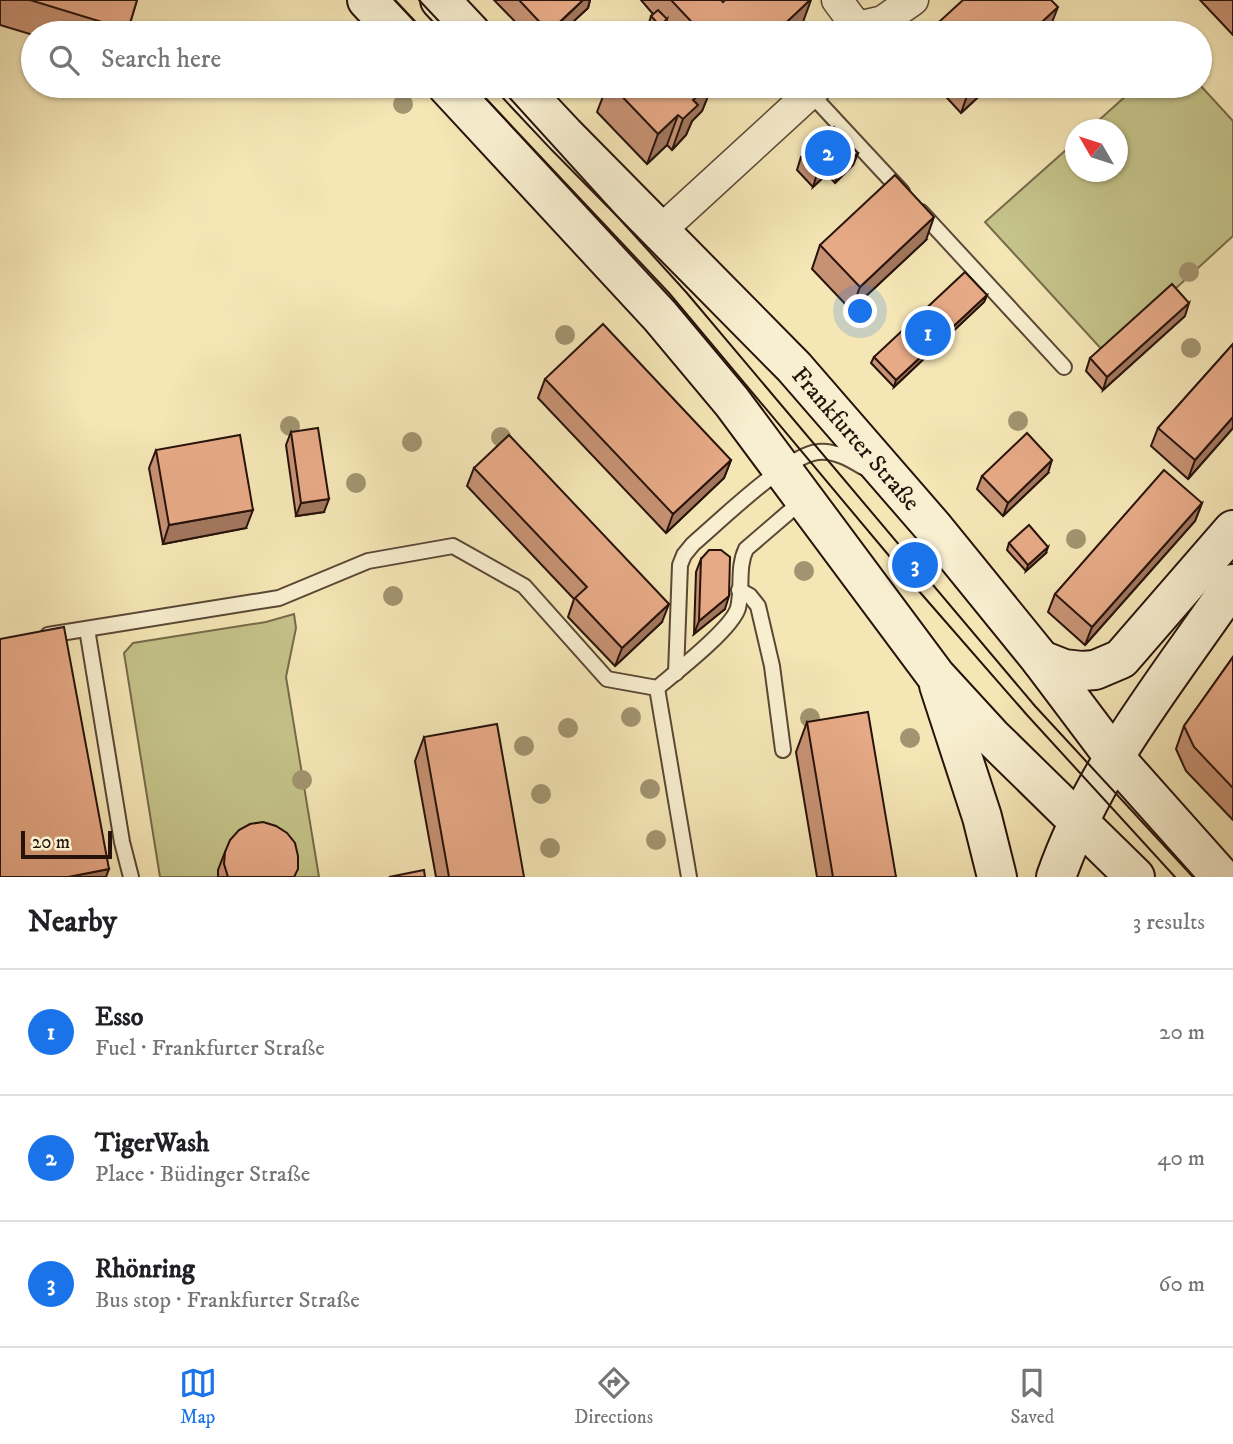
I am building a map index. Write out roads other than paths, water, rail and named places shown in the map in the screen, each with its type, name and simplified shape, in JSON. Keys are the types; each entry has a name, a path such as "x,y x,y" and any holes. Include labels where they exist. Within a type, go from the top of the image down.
{"main road":[{"path":"368,0 387,21"},
{"path":"440,0 460,21"},
{"path":"458,98 660,316 794,484 936,676 992,737 1135,877"},
{"name":"Frankfurter Straße","path":"531,98 794,367 1041,660 1114,757 1221,877"},
{"path":"1041,660 1063,669 1082,671 1095,670 1121,659 1233,530"},
{"path":"1056,877 1079,823 1114,757 1233,584"},
{"path":"936,676 982,817 997,877"}],"street":[{"path":"838,0 851,21"},
{"path":"884,21 913,0"},
{"path":"660,231 804,98"}],"lane":[{"path":"822,98 1064,367"},
{"path":"37,636 279,598 368,561 453,546 524,586 607,679 657,688 734,616 738,606 742,558 746,549 794,484 806,455 820,452 849,458 907,498"},
{"path":"676,673 680,565 684,555 693,544 794,484"},
{"path":"739,590 750,596 758,606 772,666 783,750"},
{"path":"88,629 122,842 131,877"},
{"path":"657,688 689,877"}],"tram line":[{"path":"395,0 415,21"},
{"path":"419,0 439,21"},
{"path":"485,98 669,293 911,582 1027,715 1175,877"},
{"path":"510,98 686,292 1035,706 1193,877"}],"place":[{"name":"TigerWash","path":"828,153"},
{"name":"Esso","path":"928,333"},
{"name":"Rhönring","path":"915,565"}]}
